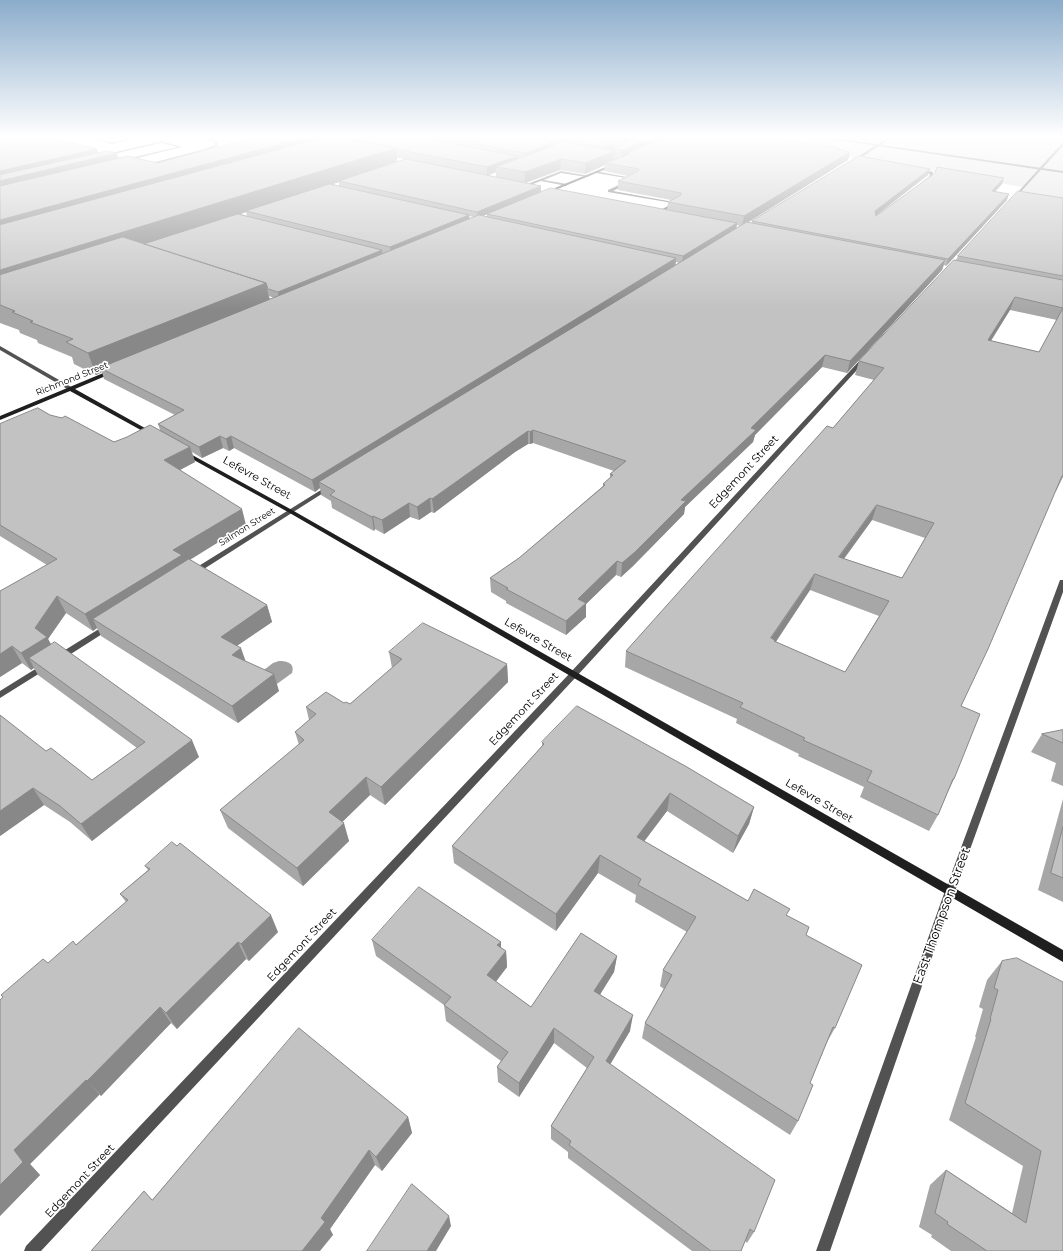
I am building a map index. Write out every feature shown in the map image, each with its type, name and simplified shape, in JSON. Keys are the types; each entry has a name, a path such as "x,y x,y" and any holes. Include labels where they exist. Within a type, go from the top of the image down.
{"street":[{"path":"628,194 677,203 660,212"},
{"path":"1008,203 1016,194"},
{"path":"653,211 668,214"},
{"path":"0,348 154,436"},
{"name":"Edgemont Street","path":"31,1251 573,675 871,352"},
{"name":"Richmond Street","path":"0,418 120,368"},
{"name":"Lefevre Street","path":"181,451 290,512 1063,956"},
{"name":"Salmon Street","path":"189,575 337,482"},
{"name":"East Thompson Street","path":"824,1251 950,891 1063,582"},
{"path":"0,695 114,622"}],"shaded area":[{"path":"1016,194 1063,194 1063,209 1010,200"},
{"path":"279,661 290,663 293,670 292,673 270,689 252,679 273,663"}],"building":[{"path":"0,194 95,194 0,220"},
{"path":"113,194 245,194 0,270 0,225"},
{"path":"298,194 377,194 469,215 390,247 246,211"},
{"path":"399,194 520,194 477,212"},
{"path":"535,194 585,194 737,223 683,256 487,214"},
{"path":"780,194 744,216 668,202 681,195"},
{"path":"796,194 897,194 875,211 876,216 906,194 1009,194 948,259 752,221"},
{"path":"1015,194 1040,194 1063,198 1063,276 958,256"},
{"path":"238,214 382,250 278,292 268,289 266,283 144,244"},
{"path":"479,215 676,258 312,480 231,436 226,439 220,436 199,447 158,424 184,410 100,368"},
{"path":"747,222 945,260 850,361 825,355 751,428 756,430 681,500 686,501 635,552 622,563 617,561 578,599 586,603 566,621 506,589 508,588 490,578 519,558 605,485 603,484 613,475 610,474 626,461 533,430 530,432 528,431 432,499 430,498 417,507 409,503 382,520 373,516 372,517 330,495 335,491 319,482"},
{"path":"123,237 266,283 88,353 66,342 73,339 30,322 33,321 0,305 0,275"},
{"path":"954,260 1063,280 1063,308 1063,476 988,649 961,706 980,714 938,815 867,781 872,771 803,740 805,738 740,707 743,703 626,651 827,426 833,428 884,368 859,361","holes":["1015,297 1063,308 1039,352 988,340","877,505 934,523 902,578 839,557","815,574 889,601 845,672 774,641 775,640 771,638"]},
{"path":"38,408 50,415 62,418 65,416 114,442 150,425 190,447 164,460 242,509 173,550 182,555 85,614 57,596 35,628 47,637 21,653 12,646 0,654 0,591 57,559 0,525 0,424"},
{"path":"189,559 267,605 221,637 241,648 232,655 274,674 232,706 93,619"},
{"path":"423,623 507,664 381,787 366,777 329,812 344,823 297,868 220,810 304,740 295,732 316,714 306,707 326,692 344,703 346,702 350,704 402,659 389,652"},
{"path":"55,642 192,740 81,824 60,806 33,788 0,811 0,715 46,751 51,748 92,780 145,742 29,658"},
{"path":"577,706 687,767 754,807 738,836 670,793 637,837 748,901 754,889 790,909 786,915 809,927 806,935 862,965 835,1028 833,1027 810,1083 813,1085 798,1121 645,1023 672,975 663,970 696,917 638,885 641,879 600,855 556,914 452,846 544,744 542,742"},
{"path":"1063,730 1063,743 1042,734"},
{"path":"1063,827 1063,878 1051,873"},
{"path":"172,842 177,846 180,843 271,915 241,944 238,942 166,1013 160,1007 87,1081 86,1080 14,1150 23,1162 0,1185 0,1000 3,997 1,995 43,959 48,963 73,941 76,945 128,900 120,894 150,869 145,866"},
{"path":"419,887 501,942 497,945 506,951 487,975 531,1007 581,933 617,956 594,991 633,1015 606,1061 775,1180 754,1232 750,1229 741,1251 711,1251 569,1145 571,1141 551,1126 594,1057 554,1028 519,1083 497,1067 508,1052 444,1005 451,997 372,940"},
{"path":"1017,958 1063,982 1063,1251 987,1251 947,1224 948,1222 935,1213 946,1170 1026,1223 1041,1151 965,1103 991,1019 998,990 994,988 1002,961"},
{"path":"299,1028 408,1117 376,1157 369,1150 321,1218 325,1222 302,1251 91,1251 144,1191 152,1200"},
{"path":"412,1184 449,1216 427,1251 367,1251"}]}
